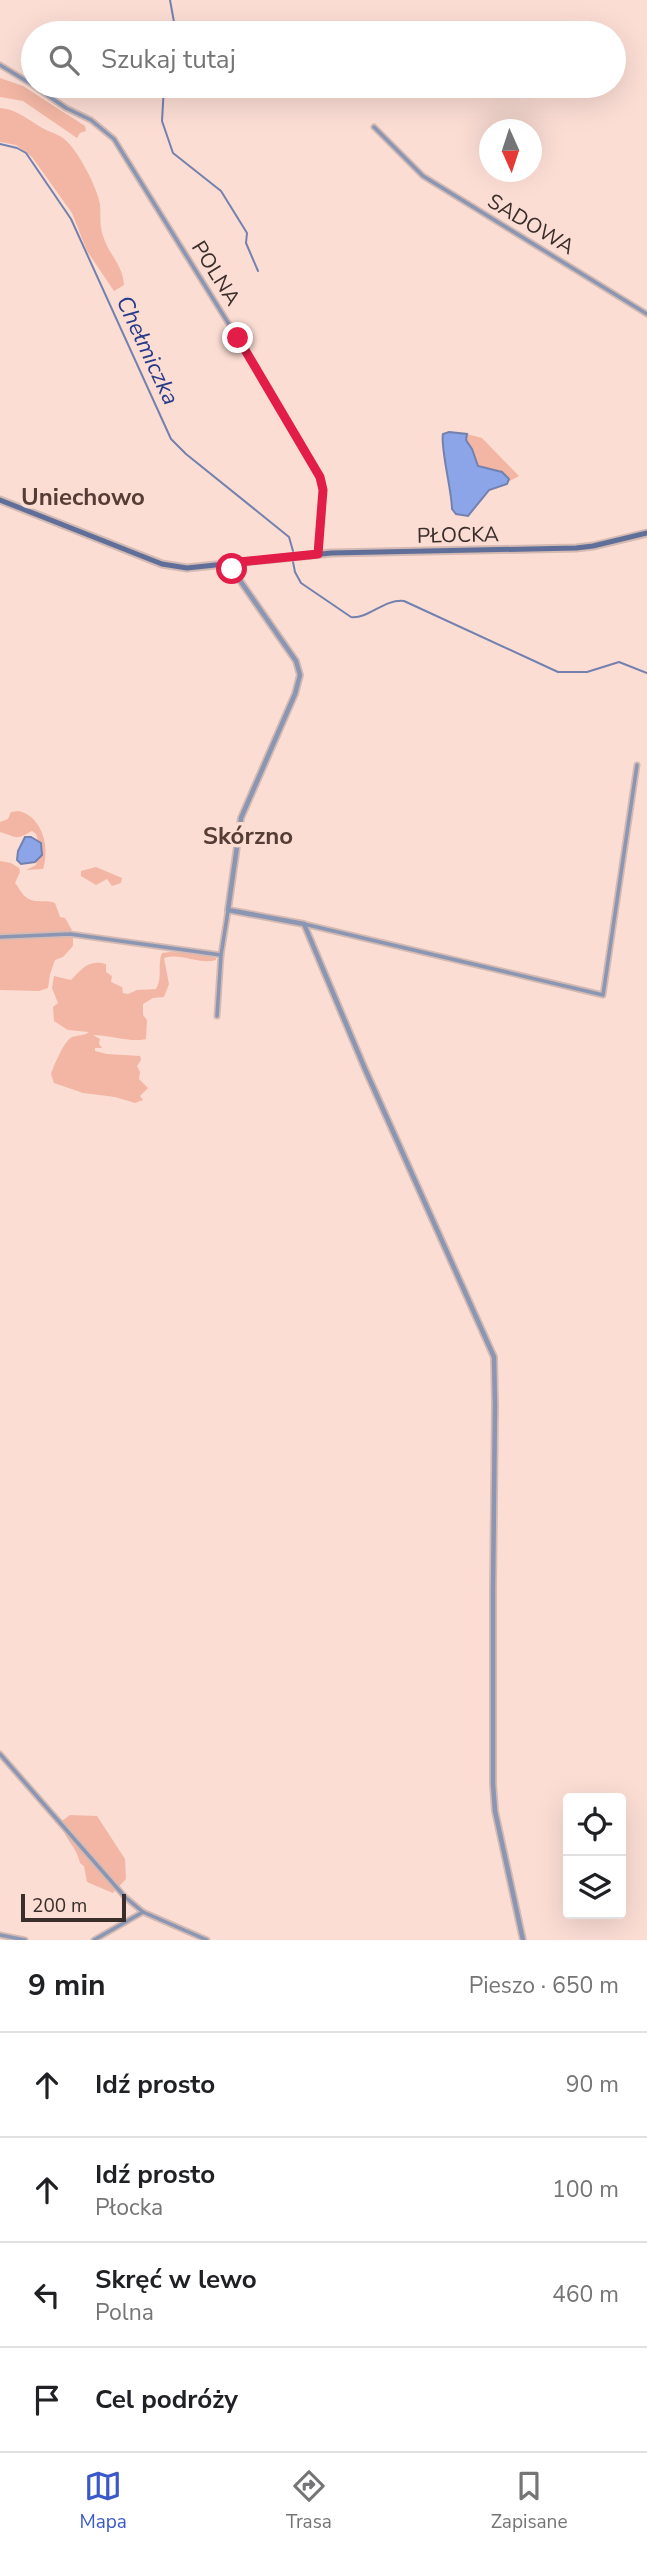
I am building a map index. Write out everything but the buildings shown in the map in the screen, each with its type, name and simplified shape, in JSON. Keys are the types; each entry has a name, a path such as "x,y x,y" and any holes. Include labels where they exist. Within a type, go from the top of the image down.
{"main road":[{"name":"PŁOCKA","path":"0,500 169,566 187,568 318,554 576,548 647,533"}],"street":[{"name":"POLNA","path":"0,65 21,78"},
{"name":"POLNA","path":"51,98 91,120 112,136 236,334 320,477 323,490 318,554"},
{"name":"SADOWA","path":"374,127 423,176 647,314"},
{"path":"217,1016 221,955 241,818 300,676 294,657 230,563"},
{"path":"228,910 304,924 603,995 637,765"},
{"path":"304,924 365,1069 494,1357 493,1784 497,1823 523,1940"},
{"path":"0,937 70,934 221,955"},
{"path":"0,1754 125,1897 143,1912 207,1940"},
{"path":"94,1940 143,1912"},
{"path":"0,1935 25,1940"}],"shaded area":[{"path":"0,78 21,85 21,98 42,98 85,126 86,131 80,133 77,138 23,101 0,97"},
{"path":"0,108 16,112 60,136 74,150 95,188 100,204 102,232 121,272 124,285 114,291 87,251 72,213 32,157 16,145 0,142"},
{"path":"467,434 482,438 519,476 452,504 446,455"},
{"path":"19,811 34,820 43,835 46,852 43,869 26,870 36,865 40,847 36,834 32,831 16,837 0,832 0,822 8,819 11,812"},
{"path":"0,861 19,868 15,883 24,896 32,900 55,903 60,917 65,918 72,930 69,932 73,938 73,946 63,957 55,960 48,988 39,991 0,990"},
{"path":"96,867 122,878 121,883 112,886 107,879 96,885 81,876 81,871"},
{"path":"162,953 191,953 216,960 203,961 177,956 164,958 169,984 164,997 153,998 143,1004 143,1015 147,1020 146,1039 93,1035 100,1039 102,1048 95,1048 95,1051 140,1056 141,1060 137,1066 139,1079 148,1088 140,1096 143,1100 135,1103 115,1097 83,1093 54,1083 51,1074 66,1043 72,1037 89,1032 68,1030 54,1021 53,1007 58,1003 52,988 54,976 71,980 86,966 100,963 106,964 106,972 112,976 111,982 122,987 123,993 156,989"},
{"path":"70,1815 97,1816 125,1859 126,1879 113,1893 87,1882 84,1866 63,1827 62,1821"}],"water":[{"path":"443,434 467,434 466,440 478,466 502,472 509,479 507,484 489,490 468,516 456,514 452,509 443,440"},
{"path":"25,837 31,837 41,843 42,855 35,862 21,864 17,860 18,851"}],"waterway":[{"path":"170,0 174,21"},
{"path":"163,98 162,121 173,153 221,191 247,233 246,243 258,271"},
{"name":"Chełmiczka","path":"0,144 26,153 71,219 171,439 289,537 293,551"},
{"name":"Chełmiczka","path":"293,562 301,583 351,617 364,615 389,603 404,601 558,672 587,672 619,662 647,673"}],"district":[{"name":"Uniechowo","path":"83,497"},
{"name":"Skórzno","path":"248,836"}],"route":[{"path":"232,569 230,563 318,554 323,490 320,477 238,338"}]}
